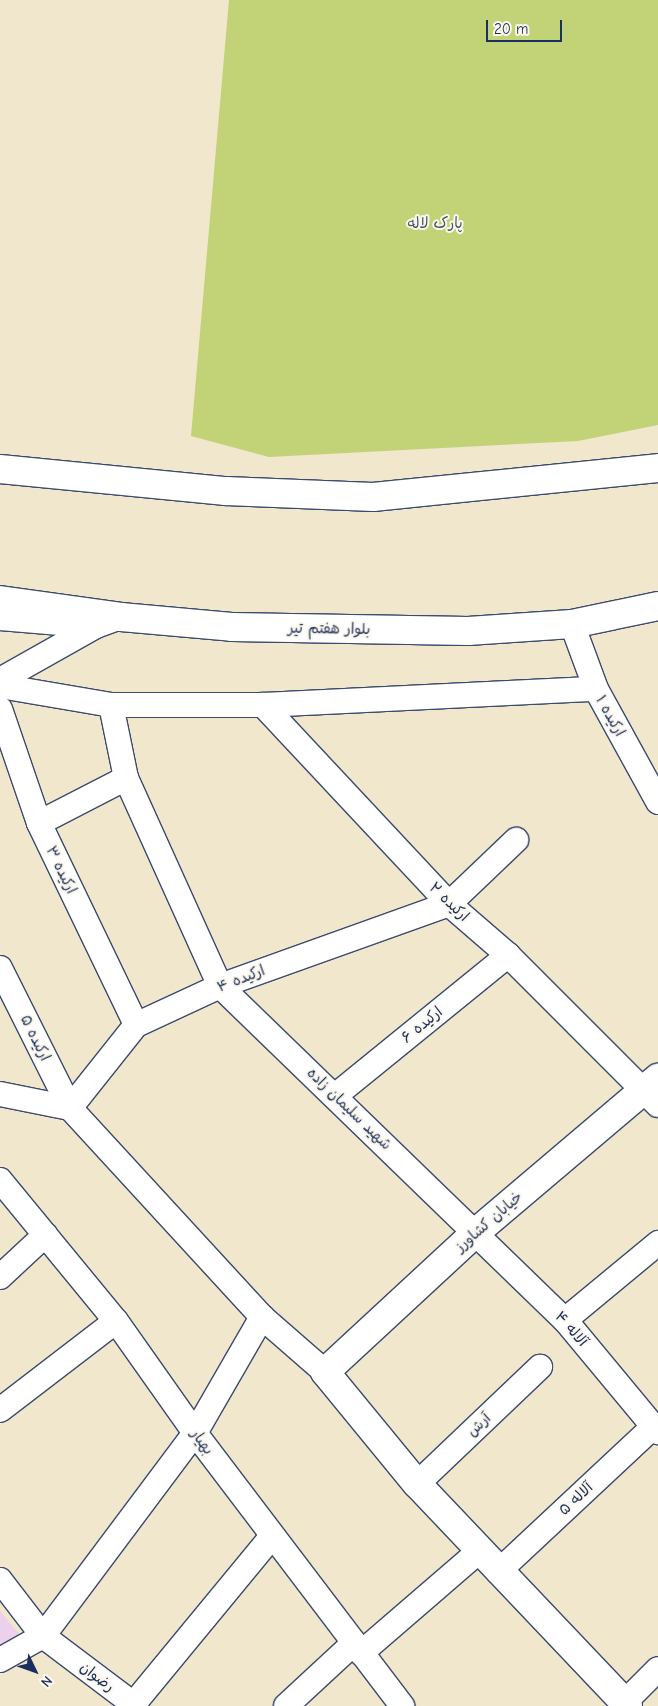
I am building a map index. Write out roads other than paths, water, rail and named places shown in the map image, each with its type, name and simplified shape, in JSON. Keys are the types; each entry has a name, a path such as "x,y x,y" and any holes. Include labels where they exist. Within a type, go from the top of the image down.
{"main road":[{"path":"0,469 226,492 373,497 658,468"},
{"name":"بلوار هفتم تیر","path":"0,600 121,617 232,627 448,631 572,624 658,606"},
{"name":"خیابان کشاورز","path":"324,1372 475,1234 654,1091"},
{"path":"324,1372 417,1484 625,1705"}],"street":[{"path":"0,680 96,626 121,617"},
{"path":"0,618 96,626"},
{"name":"ارکیده ۱","path":"572,624 596,689 658,802"},
{"path":"0,686 111,705 263,704 596,689"},
{"name":"ارکیده ۲","path":"263,704 449,904 508,955 654,1091"},
{"path":"111,705 126,778 220,986"},
{"name":"ارکیده ۳","path":"0,709 39,823 136,1025"},
{"path":"39,823 126,778"},
{"path":"449,904 516,840"},
{"name":"ارکیده ۴","path":"70,1108 136,1025 220,986 449,904"},
{"name":"ارکیده ۶","path":"336,1095 508,955"},
{"name":"ارکیده ۵","path":"0,968 70,1108 262,1317 324,1372"},
{"name":"شهید سلیمان زاده","path":"220,986 336,1095 475,1234"},
{"path":"0,1094 70,1108"},
{"name":"بهیار","path":"0,1180 116,1321 195,1433 402,1706"},
{"name":"آلاله ۴","path":"475,1234 565,1320 656,1430"},
{"path":"0,1277 45,1235"},
{"path":"565,1320 658,1243"},
{"path":"0,1660 43,1636 195,1433 262,1317"},
{"path":"0,1410 116,1321"},
{"name":"آرش","path":"417,1484 540,1367"},
{"name":"آلاله ۵","path":"498,1572 656,1430"},
{"path":"134,1705 272,1536"},
{"path":"286,1706 479,1551"},
{"name":"رضوان","path":"0,1580 43,1636 134,1705"},
{"path":"625,1705 658,1669"}],"park label":[{"name":"پارک لاله","path":"435,224"}]}
